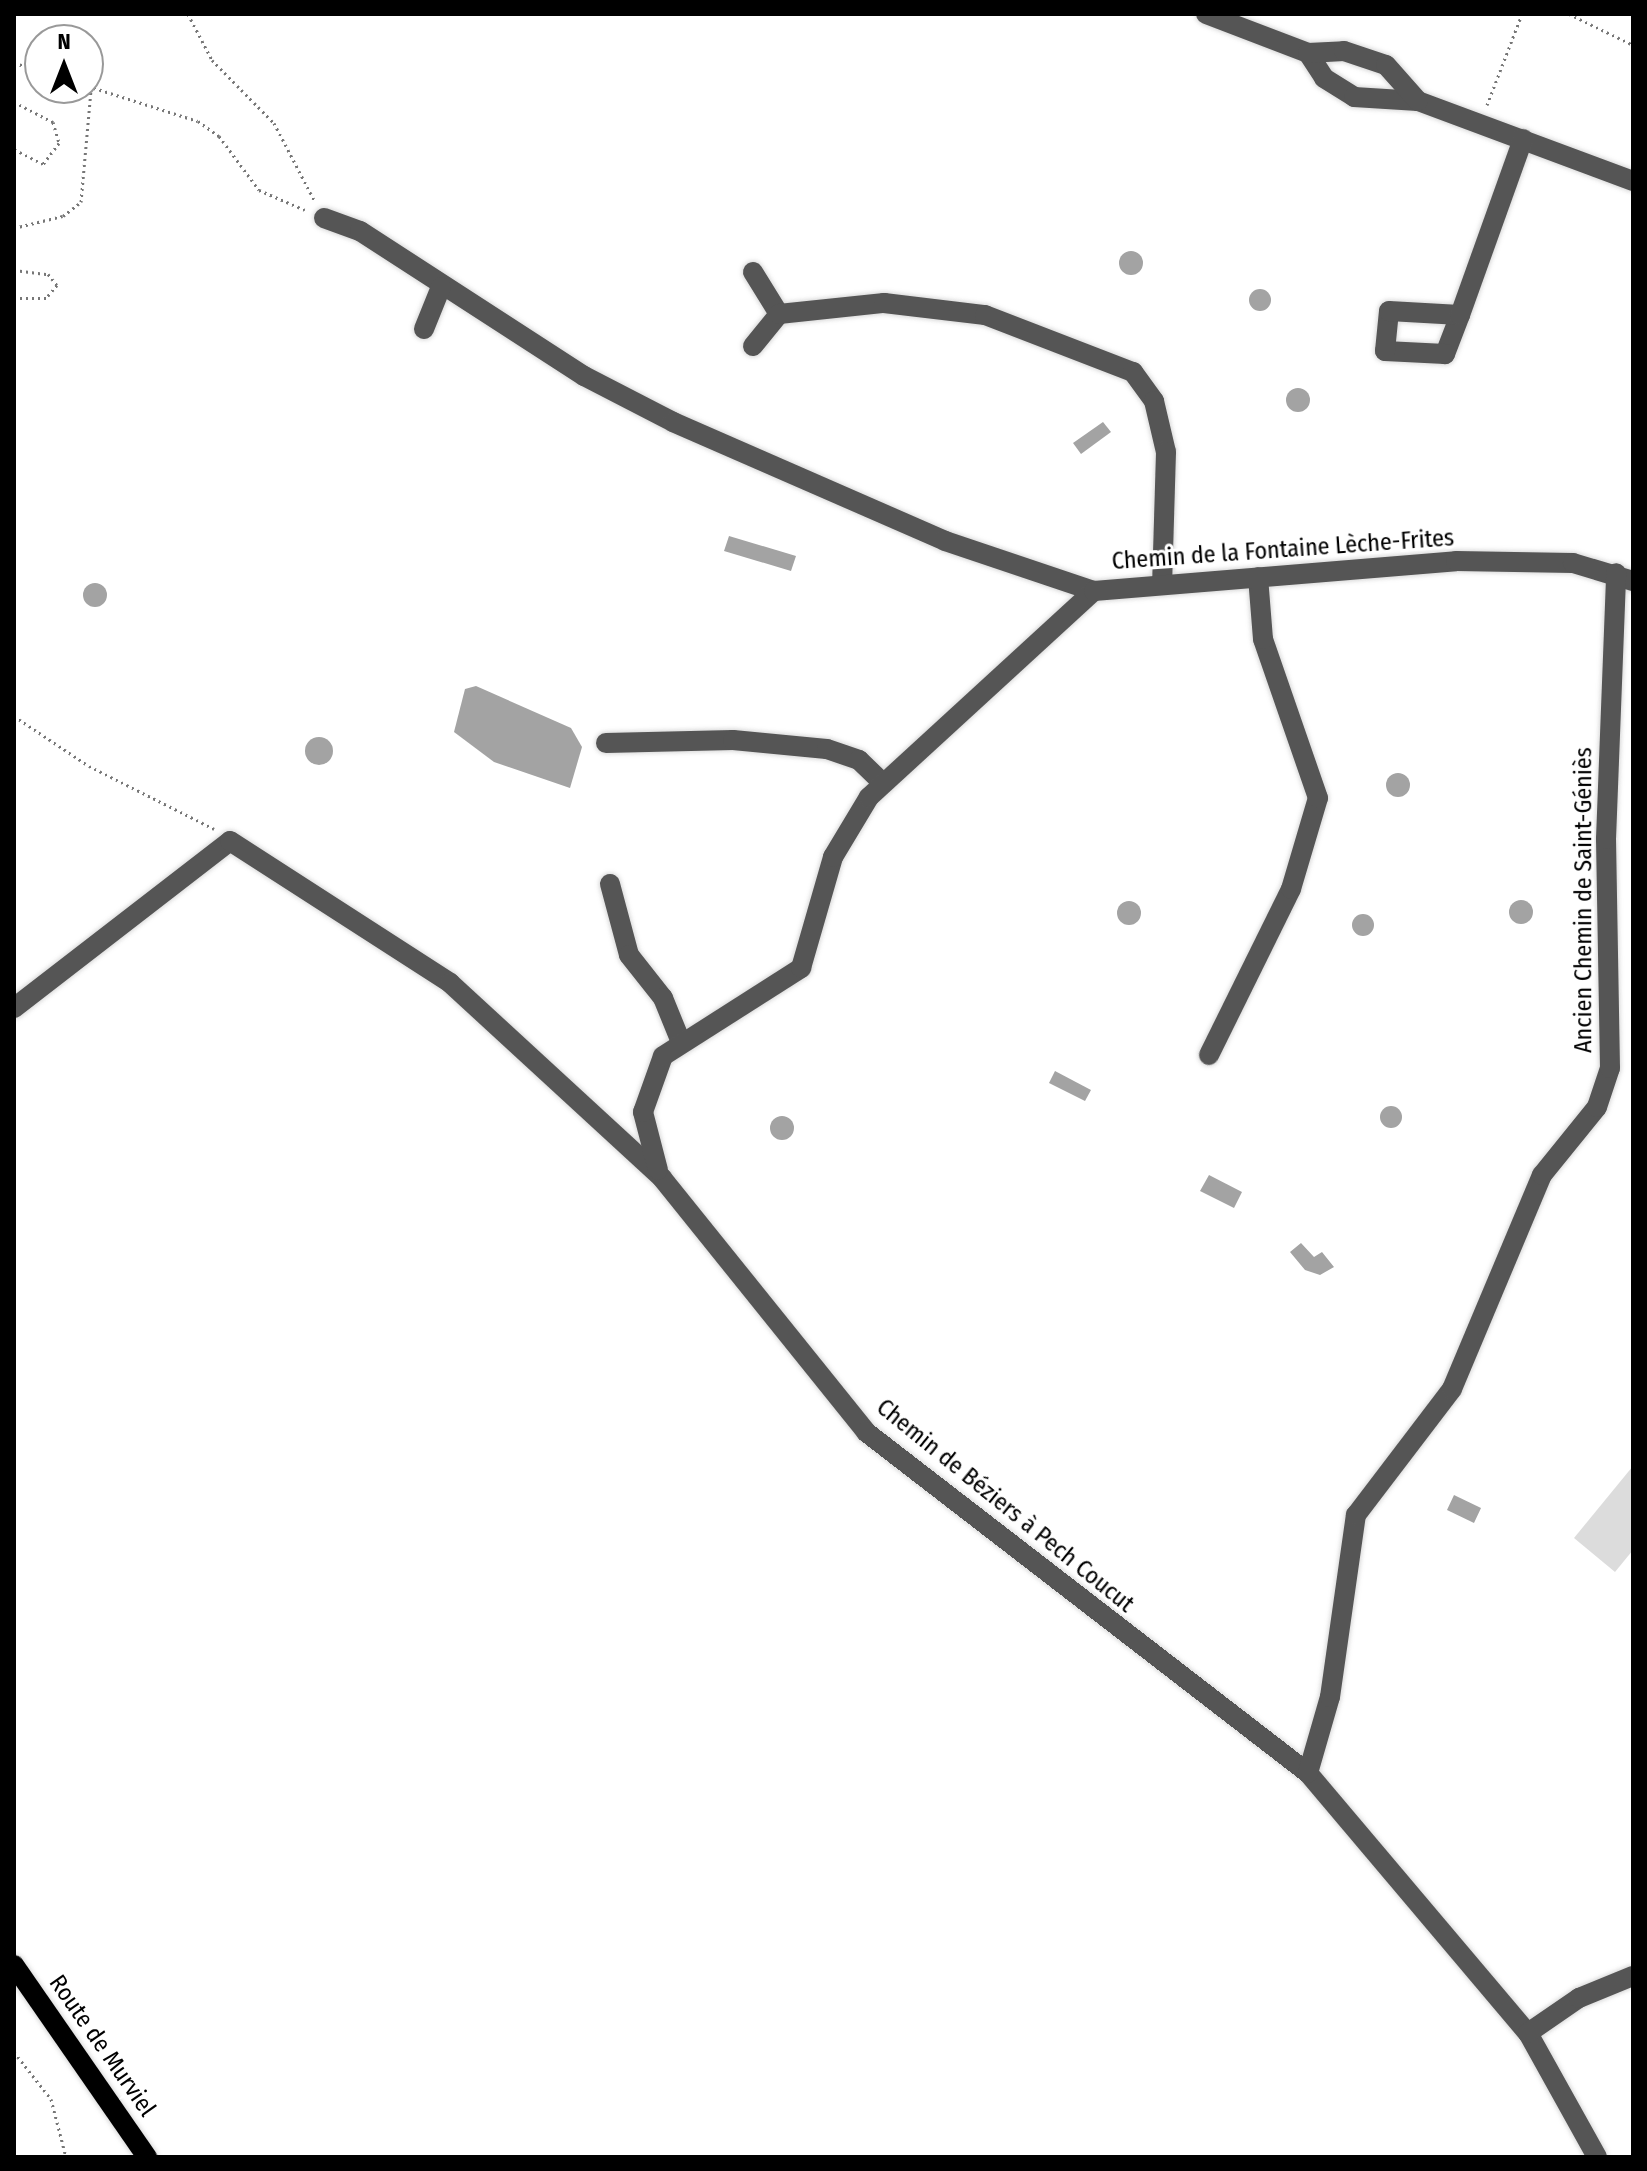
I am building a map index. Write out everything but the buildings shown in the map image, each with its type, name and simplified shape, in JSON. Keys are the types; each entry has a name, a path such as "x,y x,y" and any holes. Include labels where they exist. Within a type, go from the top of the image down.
{"main road":[{"name":"Route de Murviel","path":"14,1965 147,2157"}],"street":[{"path":"1206,14 1308,53 1344,51 1386,65 1418,101"},
{"path":"1308,53 1324,78 1354,97 1418,101 1633,181"},
{"path":"1460,315 1523,139"},
{"path":"324,218 360,231 441,287 673,422 945,541 1094,591"},
{"path":"753,272 779,314"},
{"path":"424,329 441,287"},
{"path":"753,346 779,314 884,303 985,315 1133,372 1154,401 1166,452 1162,583"},
{"name":"Chemin de la Fontaine Lèche-Frites","path":"662,1178 643,1112 663,1056 681,1042 777,989 801,968 833,857 882,782 1094,591 1456,561 1573,563 1624,577"},
{"path":"1209,1055 1291,889 1318,798 1263,639 1258,577"},
{"name":"Ancien Chemin de Saint-Géniès","path":"1308,1773 1330,1697 1356,1515 1452,1389 1542,1175 1597,1107 1610,1068 1606,839 1624,577"},
{"path":"606,743 733,740 827,749 859,760 882,782"},
{"path":"14,1008 230,841"},
{"name":"Chemin de Béziers à Pech Coucut","path":"230,841 450,983 662,1178 866,1432 1308,1773 1528,2033 1597,2157"},
{"path":"610,884 629,955 663,998 681,1042"},
{"path":"1528,2033 1579,1998 1633,1976"}],"path":[{"path":"188,14 212,60 274,123 324,218"},
{"path":"1480,123 1522,14"},
{"path":"1569,14 1633,45"},
{"path":"104,91 198,121 219,136 259,190 324,218"},
{"path":"14,102 53,122 59,143 43,164 25,160 14,149"},
{"path":"14,228 63,216 87,188 89,104"},
{"path":"14,270 48,274 57,285 46,298 14,298"},
{"path":"14,716 89,766 230,841"},
{"path":"14,2052 51,2099 66,2157"}],"shaded area":[{"path":"1131,251 1140,254 1143,263 1140,272 1131,275 1122,272 1119,263 1122,254"},
{"path":"1256,289 1264,289 1271,300 1264,311 1256,311 1249,304 1249,296"},
{"path":"1298,388 1306,392 1310,400 1306,408 1298,412 1290,408 1286,400 1290,392"},
{"path":"1103,422 1111,432 1081,454 1073,443"},
{"path":"729,536 796,556 791,571 724,551"},
{"path":"95,583 103,587 107,595 103,603 95,607 87,603 83,595 87,587"},
{"path":"476,686 571,728 582,747 570,788 494,762 454,732 465,689"},
{"path":"319,737 329,741 333,751 329,761 319,765 309,761 305,751 309,741"},
{"path":"1398,773 1406,777 1410,785 1406,793 1398,797 1390,793 1386,785 1390,777"},
{"path":"1521,900 1529,904 1533,912 1529,920 1521,924 1513,920 1509,912 1513,904"},
{"path":"1129,901 1137,905 1141,913 1137,921 1129,925 1121,921 1117,913 1121,905"},
{"path":"1359,914 1367,914 1374,925 1367,936 1359,936 1352,929 1352,921"},
{"path":"1055,1071 1091,1090 1085,1101 1049,1083"},
{"path":"1387,1106 1395,1106 1402,1117 1395,1128 1387,1128 1380,1121 1380,1113"},
{"path":"782,1116 790,1120 794,1128 790,1136 782,1140 774,1136 770,1128 774,1120"},
{"path":"1209,1175 1242,1192 1234,1208 1200,1191"},
{"path":"1301,1243 1314,1257 1322,1252 1334,1267 1320,1275 1305,1270 1290,1252"},
{"path":"1633,1466 1633,1550 1615,1572 1574,1538"},
{"path":"1454,1495 1481,1508 1474,1523 1447,1510"}]}
